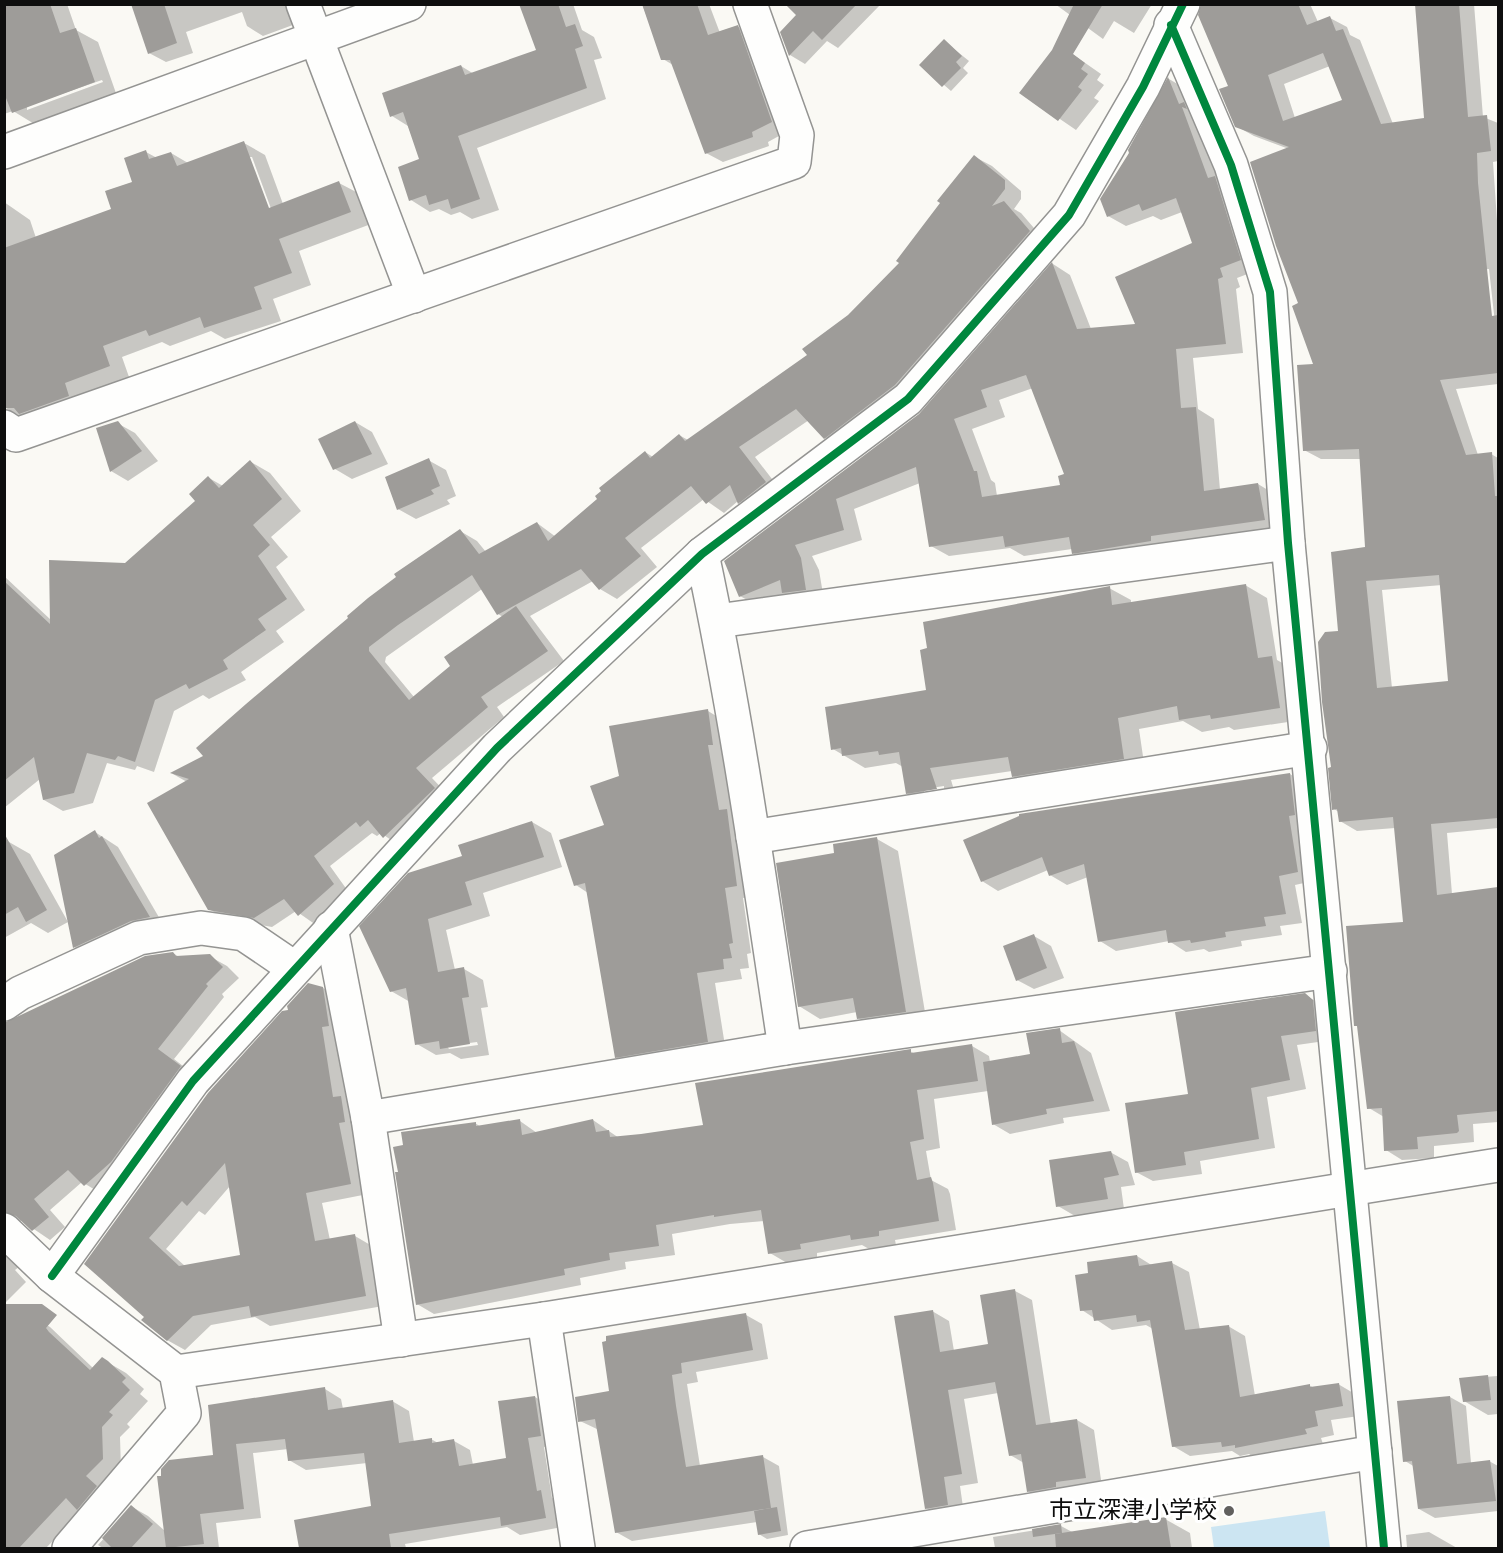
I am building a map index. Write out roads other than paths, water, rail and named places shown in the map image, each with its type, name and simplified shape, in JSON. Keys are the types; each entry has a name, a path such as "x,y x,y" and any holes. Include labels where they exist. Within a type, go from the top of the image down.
{"street":[{"path":"303,4 414,296"},
{"path":"4,152 409,4"},
{"path":"4,428 16,435 794,162 797,135 750,4"},
{"path":"1177,15 1231,165 1270,292 1288,543 1310,748 1384,1548"},
{"path":"52,1276 193,1082 294,968 497,748 702,554 908,399 1069,215 1143,87 1177,15"},
{"path":"717,621 1288,543"},
{"path":"702,554 717,621 785,1048"},
{"path":"753,837 1310,748"},
{"path":"4,1004 20,993 139,938 201,928 243,934 294,968"},
{"path":"331,928 368,1118 401,1340"},
{"path":"368,1118 785,1048 1330,971"},
{"path":"176,1372 544,1319 1498,1165"},
{"path":"4,1230 52,1276 176,1372 184,1413 69,1548"},
{"path":"544,1319 578,1548"},
{"path":"807,1548 1375,1452"}],"water":[{"path":"1325,1511 1330,1548 1214,1548 1211,1527"}],"place":[{"name":"市立深津小学校","path":"1229,1511"}]}
